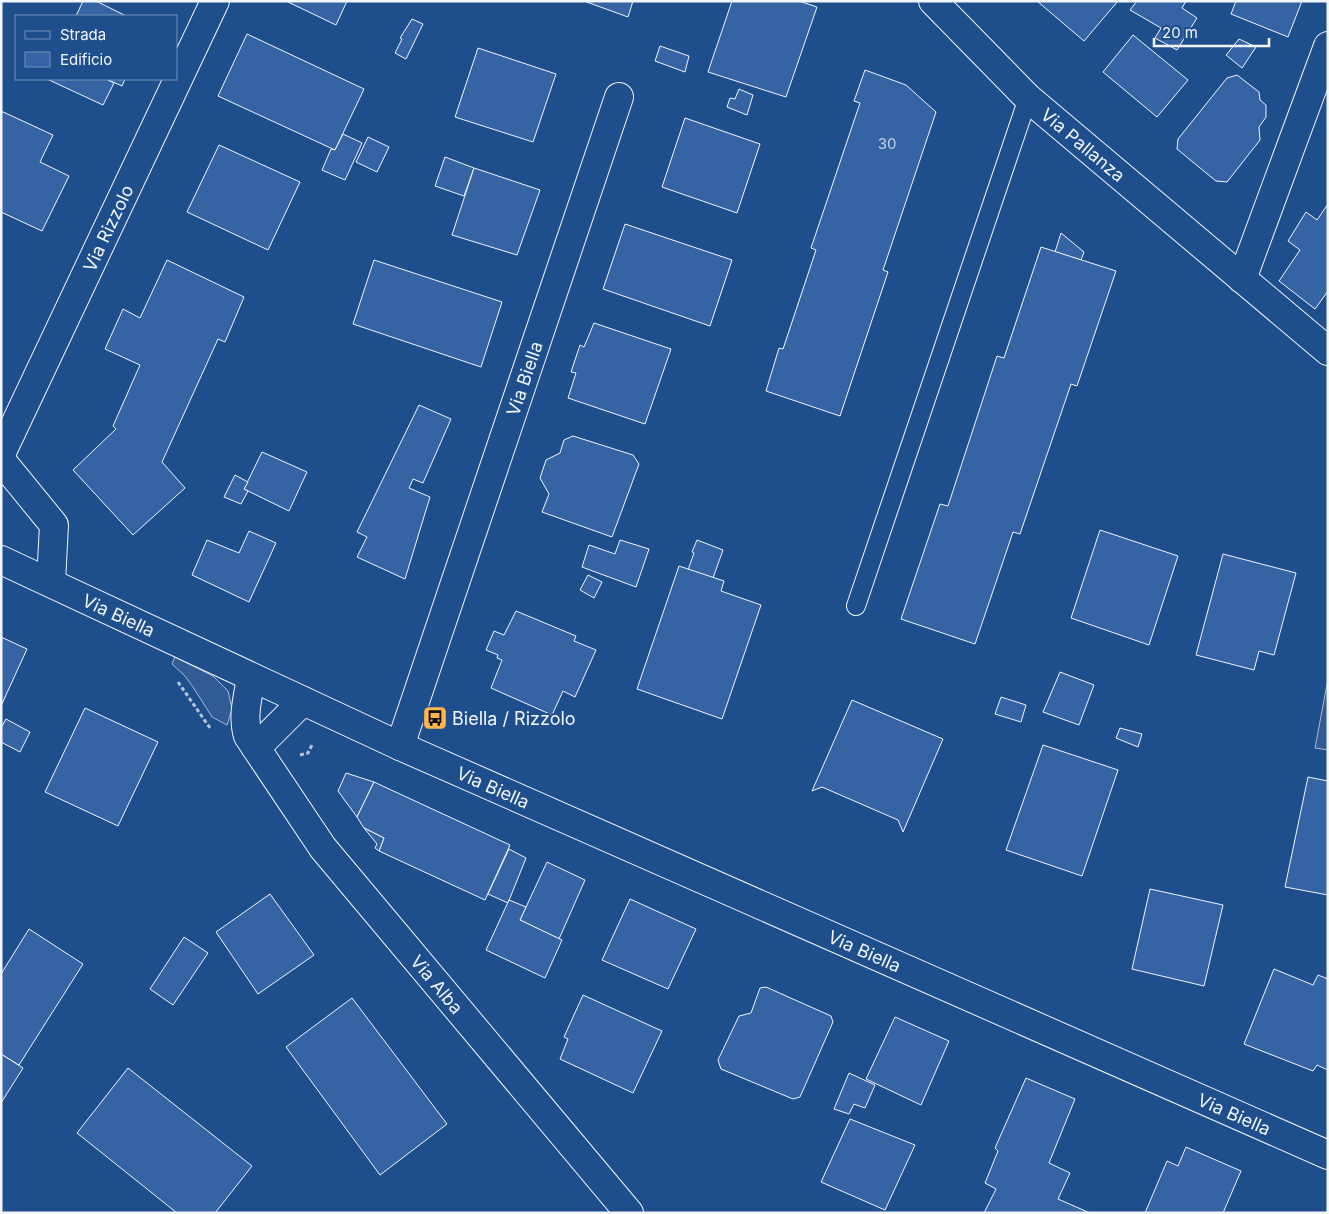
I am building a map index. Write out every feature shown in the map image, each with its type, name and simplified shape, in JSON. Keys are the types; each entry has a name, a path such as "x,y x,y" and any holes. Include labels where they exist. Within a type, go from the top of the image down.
{"street":[{"name":"Via Rizzolo","path":"178,79 215,1"},
{"name":"Via Pallanza","path":"933,1 1028,98 1328,351"},
{"path":"1242,279 1328,46"},
{"name":"Via Rizzolo","path":"1,454 178,80"},
{"name":"Via Biella","path":"400,746 619,97"},
{"path":"1,460 54,525 51,582"},
{"name":"Via Biella","path":"1,560 400,746 1328,1155"},
{"name":"Via Alba","path":"252,678 246,707 245,726 248,736 323,848 629,1213"},
{"path":"256,748 303,701"}],"lane":[{"path":"856,606 1028,98"}],"shaded area":[{"path":"175,657 213,676 228,691 232,709 227,725 212,717 184,675 172,664"},
{"path":"1328,679 1328,750 1315,748"}],"building":[{"path":"83,1 96,1 124,15 76,15"},
{"path":"286,1 347,1 336,25"},
{"path":"584,1 633,1 628,17"},
{"path":"732,1 799,1 817,7 786,97 708,72"},
{"path":"1037,1 1118,1 1084,41"},
{"path":"1137,1 1186,1 1182,8 1197,18 1177,50 1155,38 1161,28 1130,10"},
{"path":"1236,1 1302,1 1288,37 1231,14"},
{"path":"412,19 423,24 406,59 395,53 402,39 400,38"},
{"path":"247,34 364,89 335,150 218,96"},
{"path":"1133,35 1188,80 1157,117 1103,72"},
{"path":"1239,39 1256,47 1242,68 1226,55"},
{"path":"660,46 689,56 685,72 655,61"},
{"path":"478,48 556,74 533,142 455,117"},
{"path":"865,70 906,85 936,112 883,270 888,272 840,416 766,391 779,348 783,349 816,250 811,248 860,103 854,101"},
{"path":"1237,75 1259,92 1260,100 1266,105 1266,117 1259,127 1260,140 1227,182 1216,181 1177,149 1178,139 1227,78"},
{"path":"49,80 108,80 114,83 103,105"},
{"path":"108,80 125,80 122,86"},
{"path":"739,89 753,95 747,115 727,107 730,98 735,99"},
{"path":"1,111 53,135 40,162 69,176 42,231 1,212"},
{"path":"685,118 760,144 737,213 662,187"},
{"path":"343,134 362,143 345,180 322,170 331,149 335,150"},
{"path":"368,137 389,147 377,172 356,162"},
{"path":"219,145 300,182 268,250 187,212"},
{"path":"445,157 474,168 464,196 435,186"},
{"path":"474,168 540,190 517,255 452,235"},
{"path":"1328,204 1328,291 1315,309 1279,281 1300,250 1288,241 1306,212 1317,220"},
{"path":"625,224 732,260 710,326 603,289"},
{"path":"1061,233 1084,252 1081,260 1055,252"},
{"path":"1041,247 1116,271 1077,386 1071,384 1020,534 1013,532 975,644 901,619 940,504 948,506 997,356 1004,358"},
{"path":"167,260 244,297 225,342 218,339 162,462 185,488 133,535 73,470 116,429 113,426 140,365 105,349 123,309 140,318"},
{"path":"374,260 502,302 481,367 353,324"},
{"path":"594,323 671,349 645,424 568,398 576,373 571,372 580,345 584,347"},
{"path":"419,405 451,419 423,483 413,479 409,488 430,497 405,579 357,557 367,537 357,532"},
{"path":"573,436 633,455 639,464 612,537 542,512 549,494 540,478 546,460 560,453 564,440"},
{"path":"262,452 307,472 289,511 244,489"},
{"path":"235,475 248,482 244,489 248,491 241,504 224,497"},
{"path":"1100,530 1178,556 1149,645 1071,618"},
{"path":"249,531 276,543 249,602 192,575 207,540 239,553"},
{"path":"620,540 649,549 636,587 582,567 589,545 615,554"},
{"path":"697,540 723,550 713,578 688,570"},
{"path":"1223,554 1296,573 1274,655 1259,651 1254,670 1196,655"},
{"path":"679,566 724,581 721,591 761,605 722,719 637,689"},
{"path":"588,575 602,582 594,598 580,590"},
{"path":"516,611 576,636 574,641 596,650 575,697 563,691 552,715 491,688 502,660 497,658 498,655 486,650 494,631 504,635"},
{"path":"1,637 27,649 1,706"},
{"path":"1060,672 1094,685 1079,725 1043,712"},
{"path":"1001,697 1026,705 1021,722 995,714"},
{"path":"852,700 943,739 903,832 898,820 822,787 812,791"},
{"path":"85,708 158,742 118,826 45,792"},
{"path":"6,719 30,732 20,752 1,742 1,728"},
{"path":"1120,728 1142,734 1138,747 1116,738"},
{"path":"1043,745 1118,770 1082,876 1006,850"},
{"path":"346,773 374,782 357,817 338,791"},
{"path":"1308,777 1328,781 1328,895 1285,887"},
{"path":"374,782 510,845 485,900 379,851 384,838 364,828 357,817"},
{"path":"364,828 384,838 379,851 375,848 377,844"},
{"path":"509,849 526,858 508,903 488,894"},
{"path":"547,862 585,880 559,939 520,920"},
{"path":"1150,889 1223,905 1204,986 1132,969"},
{"path":"270,894 314,955 258,994 216,932"},
{"path":"630,899 696,929 668,989 602,960"},
{"path":"509,900 526,907 520,920 562,940 545,978 486,950"},
{"path":"29,929 83,964 19,1065 1,1054 1,974"},
{"path":"184,937 208,953 173,1005 150,989"},
{"path":"1274,969 1313,985 1318,975 1328,979 1328,1070 1317,1065 1313,1071 1244,1044"},
{"path":"766,987 831,1016 833,1022 800,1097 793,1099 721,1069 718,1060 739,1016 751,1013 760,988"},
{"path":"583,995 662,1031 633,1093 560,1059 568,1039 564,1037"},
{"path":"352,998 447,1124 380,1175 286,1047"},
{"path":"895,1017 949,1041 921,1105 866,1079"},
{"path":"1,1054 23,1068 1,1103"},
{"path":"128,1068 252,1166 215,1213 177,1213 77,1133"},
{"path":"849,1073 875,1085 865,1108 854,1104 849,1114 834,1109"},
{"path":"1026,1078 1075,1099 1049,1163 1070,1173 1058,1199 1090,1213 984,1213 996,1189 985,1183 998,1151 995,1148"},
{"path":"850,1119 915,1145 885,1210 821,1182"},
{"path":"1186,1147 1241,1171 1223,1213 1145,1213 1167,1161 1178,1166"}],"place":[{"name":"Biella / Rizzolo","path":"435,718"}]}
